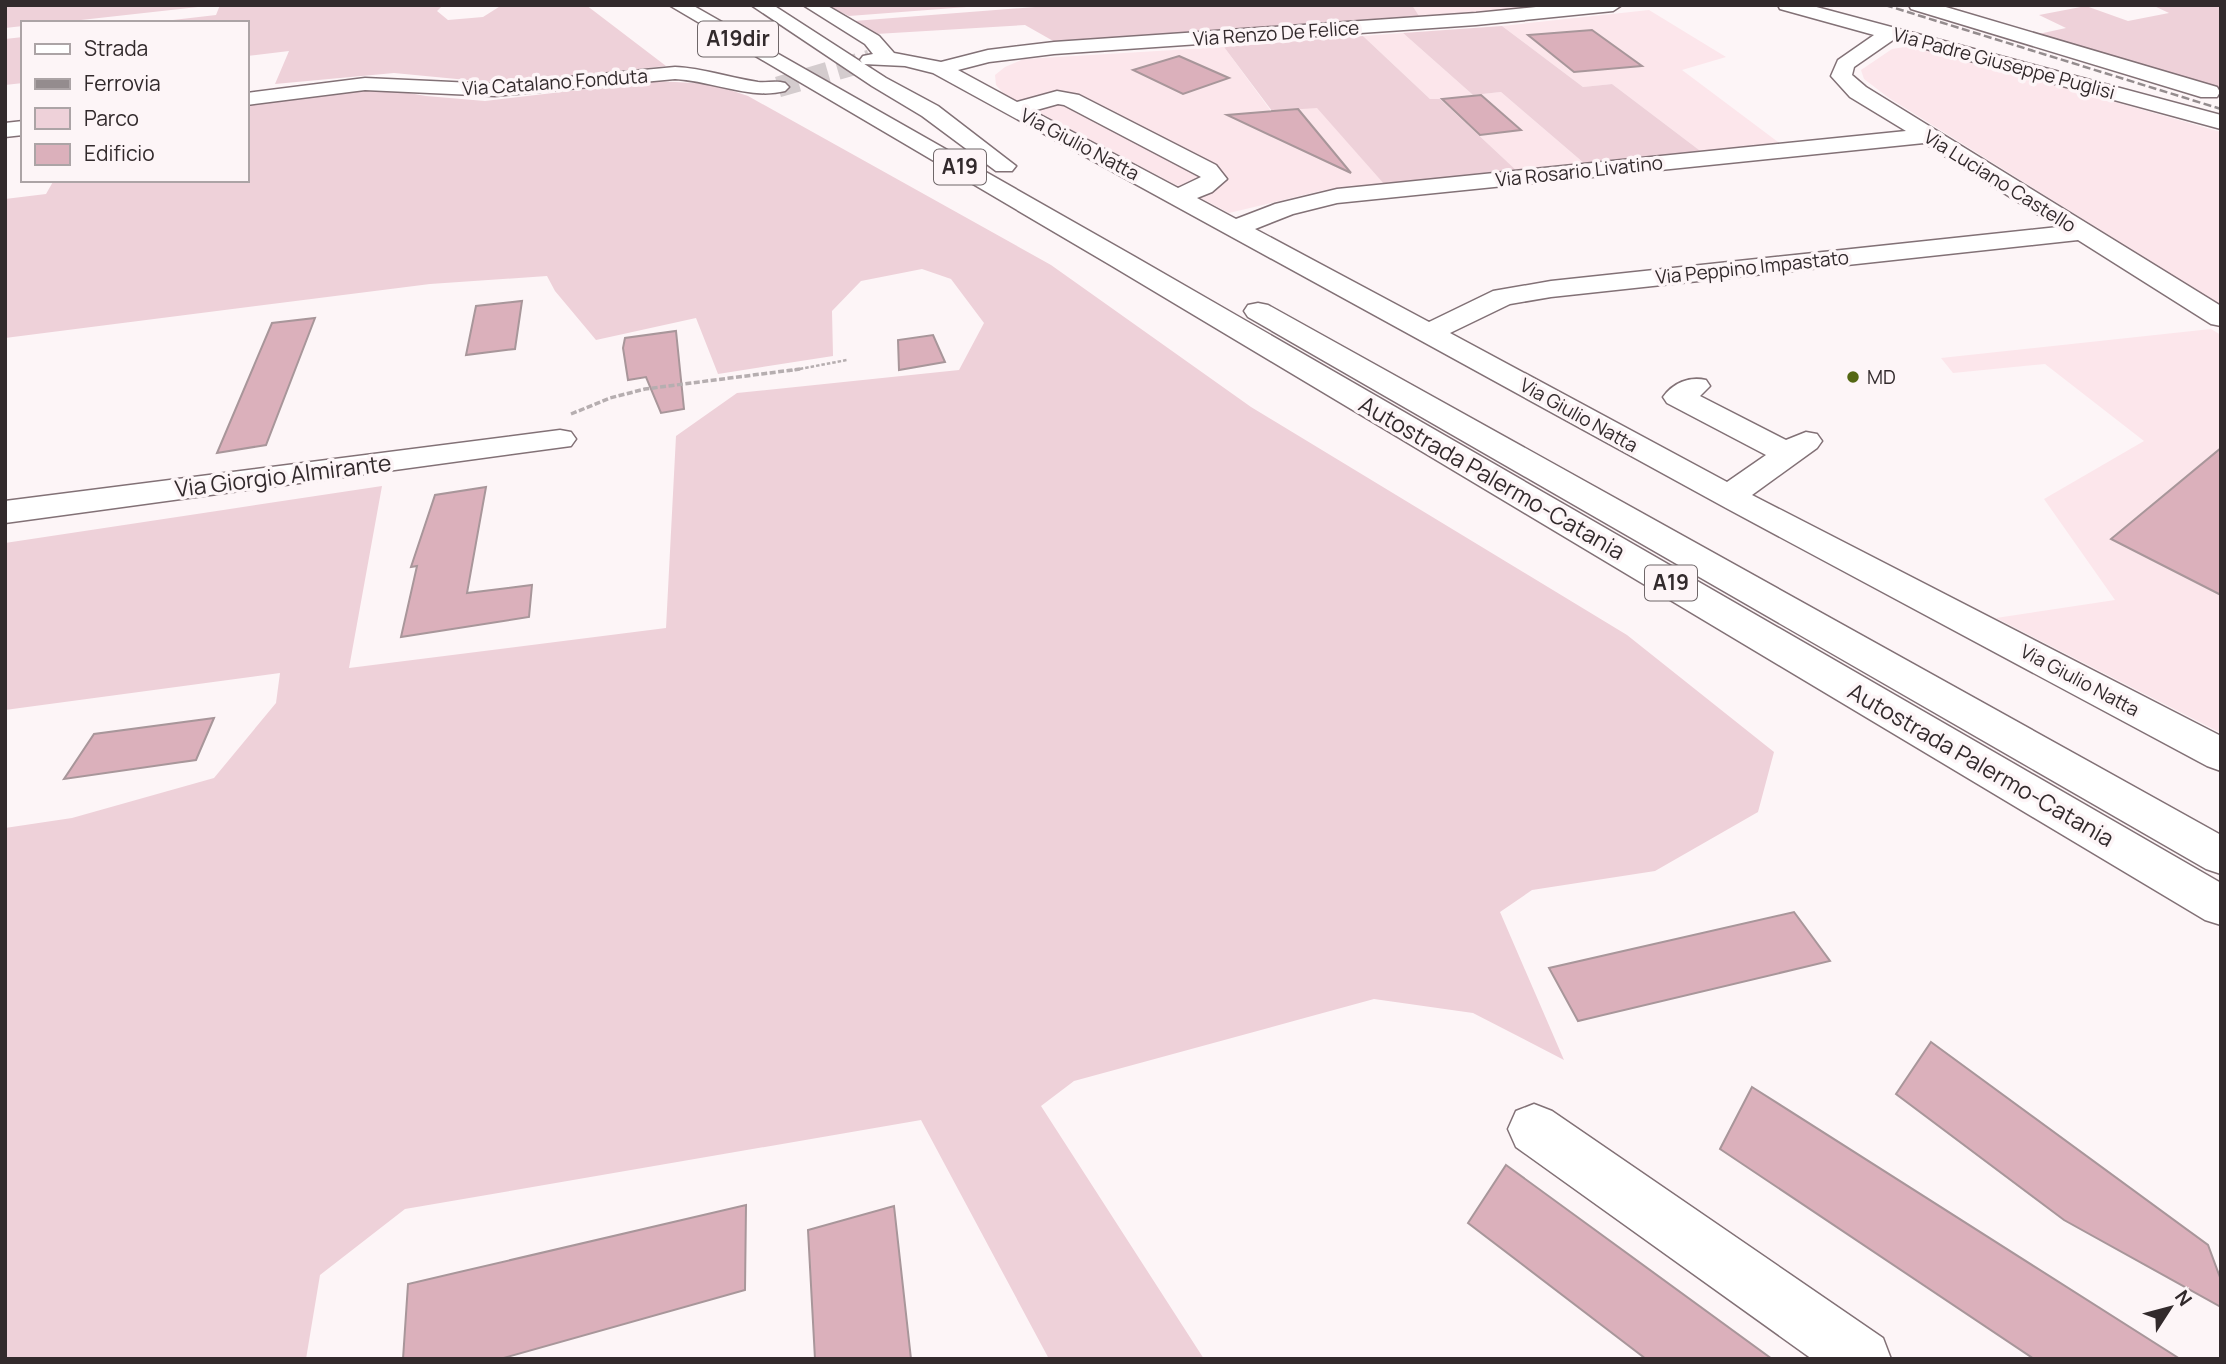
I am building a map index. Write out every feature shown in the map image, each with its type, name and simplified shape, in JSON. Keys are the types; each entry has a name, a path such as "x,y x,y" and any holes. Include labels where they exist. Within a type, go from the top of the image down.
{"main road":[{"path":"659,5 1137,256"},
{"name":"A19dir","path":"678,5 798,74"},
{"name":"A19dir","path":"717,5 741,19"},
{"path":"760,5 879,82 930,111 1004,166"},
{"name":"Via Giulio Natta","path":"812,5 872,40 879,59 912,59 940,68 1729,496 2221,755"},
{"name":"Via Renzo De Felice","path":"940,68 988,57 1054,48 1476,19 1613,5"},
{"name":"Via Padre Giuseppe Puglisi","path":"1787,5 2221,122"},
{"path":"1918,5 2221,96"},
{"name":"A19dir","path":"765,32 827,66"},
{"name":"Via Luciano Castello","path":"1891,32 1845,64 1841,76 1858,92 2221,318"},
{"name":"Autostrada Palermo-Catania","path":"827,66 1004,166 1137,256"},
{"name":"Via Catalano Fonduta","path":"248,99 365,84 495,90 675,73 701,74 760,89 778,87"},
{"name":"Autostrada Palermo-Catania","path":"798,74 1137,256 2221,906"},
{"path":"1015,109 1057,97 1071,100 1208,170 1215,179 1177,197"},
{"name":"Via Rosario Livatino","path":"1235,228 1284,209 1337,196 1928,136"},
{"name":"Via Peppino Impastato","path":"1428,332 1503,297 1551,289 2083,232"},
{"name":"Autostrada Palermo-Catania","path":"1188,271 2221,856"},
{"path":"1695,386 1678,397 1797,448 1729,496"},
{"name":"Via Giorgio Almirante","path":"5,512 560,439"},
{"path":"1534,1129 1862,1359"}],"path":[{"path":"560,439 567,416 615,396 689,381 824,366 847,360"}],"shaded area":[{"path":"1412,5 1589,5 1432,17 1419,16"},
{"path":"1649,10 1726,57 1682,70 1782,145 1703,153 1612,84 1583,87 1502,26"},
{"path":"1403,33 1473,95 1501,92 1585,164 1517,171 1440,99 1430,99 1363,36"},
{"path":"1224,47 1271,111 1317,107 1384,184 1325,190 1229,213 1005,95 996,85 995,75 1005,67 1024,59"},
{"path":"1922,47 2221,132 2221,305 1889,98 1864,79 1861,70 1892,49"},
{"path":"2211,329 2221,335 2221,733 1996,618 2115,600 2044,499 2144,441 2045,364 1953,373 1941,358"}],"green space":[{"path":"5,5 216,5 72,21 21,21 21,26 5,28"},
{"path":"220,5 443,5 437,11 448,20 483,17 502,5 586,5 666,66 534,80 488,82 394,73 275,84 289,51 248,56 248,21 164,21 216,15"},
{"path":"825,5 993,5 849,16"},
{"path":"1061,5 1412,5 1419,16 1055,42 1025,25 876,34 854,21"},
{"path":"2152,5 2221,5 2221,90 2034,35 2066,28 2039,15 2086,6 2128,21 2169,13"},
{"path":"1502,26 1583,87 1612,84 1703,153 1585,164 1501,92 1473,95 1403,33"},
{"path":"1363,36 1430,99 1440,99 1517,171 1384,184 1317,108 1272,111 1224,47"},
{"path":"21,37 21,83 5,85 5,39"},
{"path":"656,81 712,84 748,96 1051,265 1251,407 1627,635 1774,752 1758,812 1655,871 1532,890 1500,912 1564,1060 1473,1013 1374,999 1074,1081 1041,1106 1204,1359 1049,1359 921,1120 405,1209 320,1275 306,1359 5,1359 5,828 72,818 214,778 276,703 280,673 5,710 5,543 382,486 349,668 666,628 676,436 737,393 959,370 984,323 951,279 922,269 861,281 832,311 833,356 718,374 696,318 596,340 555,291 547,276 430,284 5,338 5,199 46,194 53,182 248,182 248,104 386,89 426,96 485,101"}],"building":[{"path":"1592,30 1642,66 1574,72 1528,35"},
{"path":"1179,56 1229,78 1183,94 1133,70"},
{"path":"1481,95 1521,130 1480,135 1442,99"},
{"path":"1298,109 1351,173 1227,115"},
{"path":"522,301 515,349 466,355 476,306"},
{"path":"315,318 266,445 217,453 272,323"},
{"path":"676,331 684,409 661,413 646,377 628,380 623,348 625,338"},
{"path":"933,335 945,362 899,370 898,340"},
{"path":"2221,448 2221,595 2111,539"},
{"path":"486,487 467,593 532,585 529,617 401,637 417,566 411,567 435,495"},
{"path":"214,718 196,760 64,779 94,734"},
{"path":"1794,912 1830,961 1578,1021 1549,968"},
{"path":"1931,1042 2208,1245 2221,1280 2221,1307 2064,1220 1896,1094"},
{"path":"1752,1087 2180,1359 2034,1359 1720,1149"},
{"path":"1506,1165 1772,1359 1646,1359 1468,1223"},
{"path":"746,1205 745,1290 500,1359 403,1359 408,1284"},
{"path":"894,1206 911,1359 815,1359 808,1230"}],"tunnel":[{"path":"778,87 870,60"}],"railway":[{"path":"1885,5 2221,109"}],"place":[{"name":"MD","path":"1853,377"}]}
